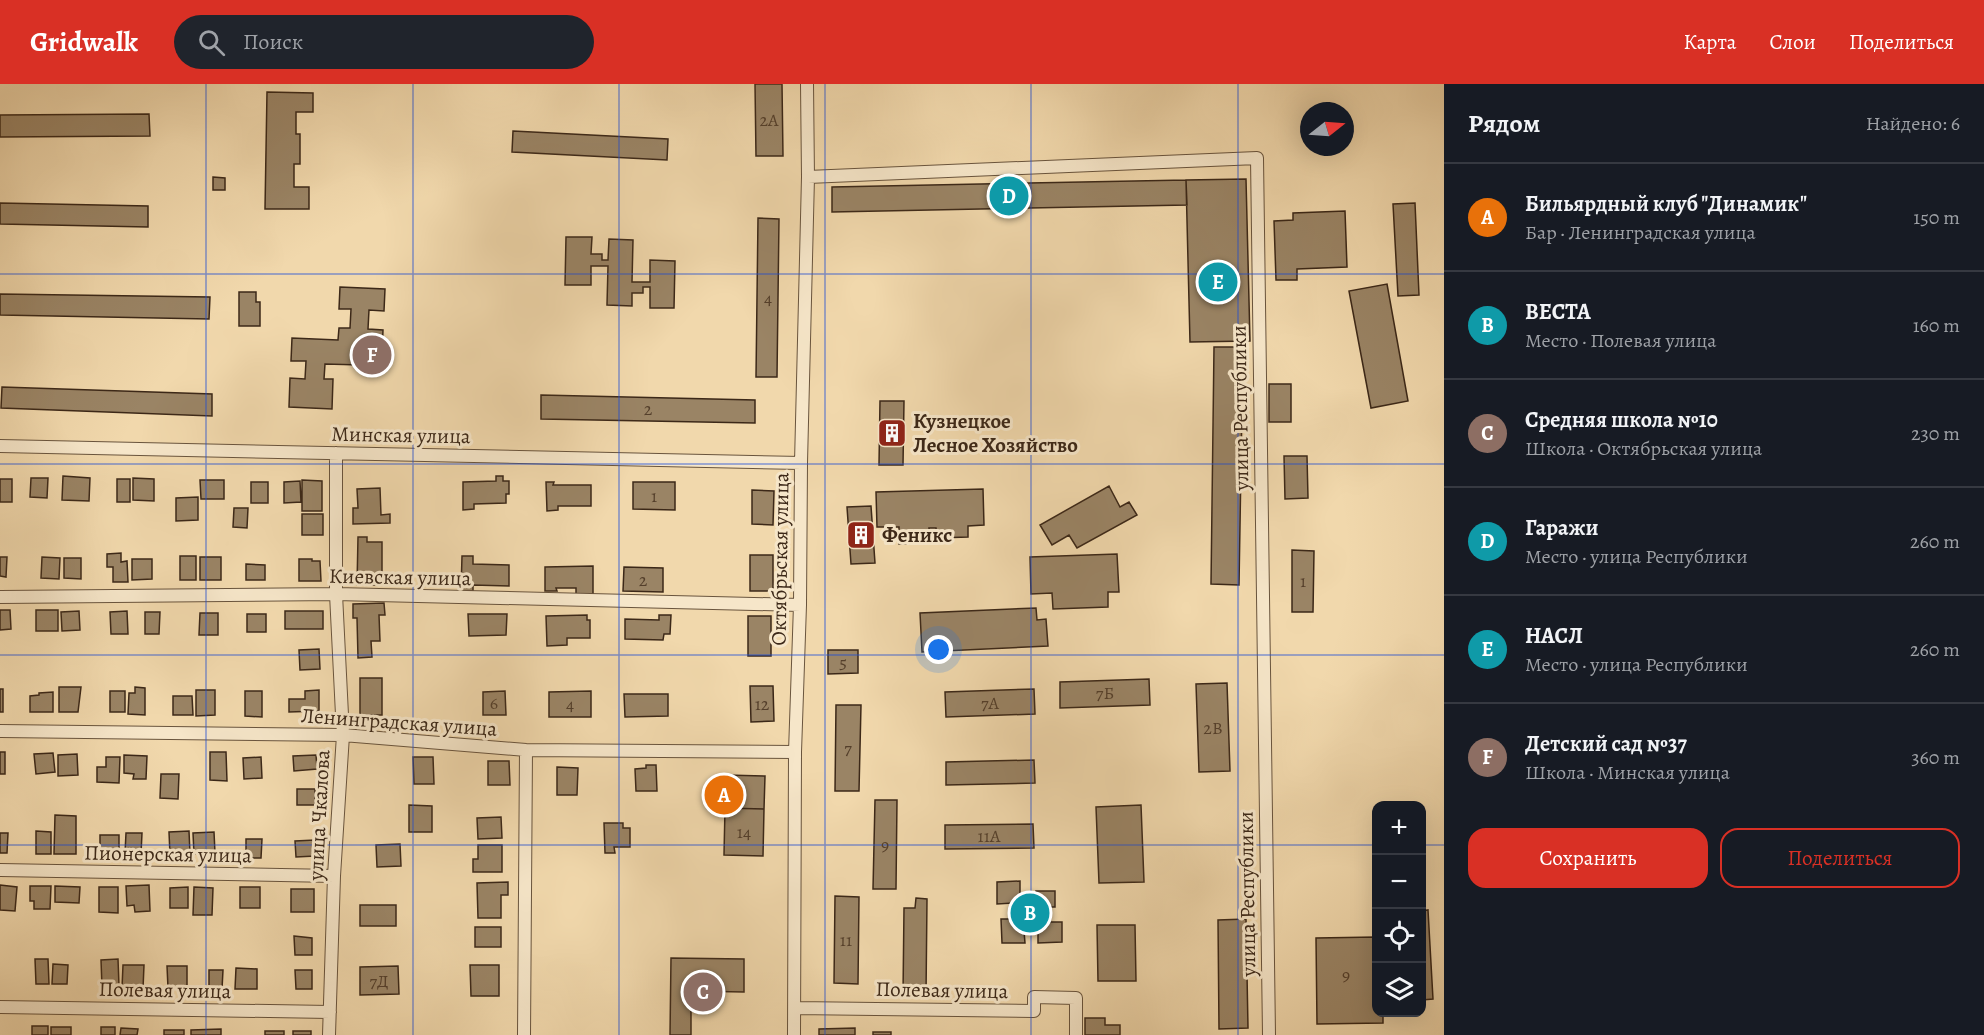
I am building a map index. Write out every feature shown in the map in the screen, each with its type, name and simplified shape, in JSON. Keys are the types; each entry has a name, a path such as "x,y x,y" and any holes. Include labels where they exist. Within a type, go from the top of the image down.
{"street":[{"name":"Октябрьская улица","path":"794,1035 795,753 808,177 807,84"},
{"name":"улица Республики","path":"808,177 1257,158 1269,1035"},
{"name":"Минская улица","path":"0,446 801,463"},
{"name":"улица Чкалова","path":"330,1035 334,876 343,735 336,594 336,453"},
{"name":"Киевская улица","path":"0,597 336,594 800,605"},
{"name":"Ленинградская улица","path":"0,730 343,735 526,750 795,753"},
{"path":"524,1035 526,750"},
{"name":"Пионерская улица","path":"0,870 334,876"},
{"name":"Полевая улица","path":"795,1008 1034,1011 1034,997 1076,998 1076,1035"},
{"name":"Полевая улица","path":"0,1007 330,1012"}],"building":[{"path":"755,84 782,84 783,156 756,156"},
{"path":"267,92 313,93 313,112 296,112 296,134 300,134 300,164 294,164 294,187 309,187 309,209 265,209"},
{"path":"149,114 150,136 0,137 0,115"},
{"path":"513,131 668,139 667,160 512,152"},
{"path":"213,177 225,178 225,190 213,190"},
{"path":"1246,179 1250,341 1190,342 1186,180"},
{"path":"1186,180 1187,205 832,212 832,187"},
{"path":"0,203 148,206 148,227 0,224"},
{"path":"1415,203 1419,295 1398,296 1393,204"},
{"path":"1345,211 1347,267 1297,269 1297,280 1276,280 1274,221 1293,220 1293,213"},
{"path":"758,218 779,219 777,377 756,377"},
{"path":"566,237 592,237 591,254 602,254 602,260 608,260 609,239 633,240 632,282 650,282 650,260 675,261 674,308 650,308 650,287 643,287 643,293 632,293 632,306 607,305 608,266 591,266 591,285 565,285"},
{"path":"1387,284 1408,401 1371,408 1349,291"},
{"path":"340,287 385,289 384,311 369,310 368,329 383,330 382,355 361,355 361,365 325,364 324,379 333,379 332,409 289,407 290,378 305,379 306,361 291,361 292,338 338,340 339,328 350,328 351,309 339,309"},
{"path":"239,292 256,292 256,302 260,302 260,326 239,326"},
{"path":"0,294 210,297 209,319 0,315"},
{"path":"1214,347 1243,347 1239,585 1211,584"},
{"path":"1269,384 1291,384 1291,422 1269,422"},
{"path":"2,387 212,394 212,416 1,408"},
{"path":"541,395 755,400 755,423 541,419"},
{"name":"Кузнецкое Лесное Хозяйство","path":"880,401 904,401 903,465 879,465"},
{"path":"1284,456 1307,456 1308,498 1285,499"},
{"path":"63,476 90,478 89,501 62,500"},
{"path":"496,476 503,476 503,481 509,481 506,503 474,504 474,509 463,510 463,482 496,481"},
{"path":"31,478 48,478 47,498 30,497"},
{"path":"133,478 154,479 154,501 133,500"},
{"path":"0,479 12,479 12,502 0,502"},
{"path":"117,479 130,479 130,502 117,502"},
{"path":"200,480 224,480 224,499 201,499"},
{"path":"302,480 322,481 322,511 302,511"},
{"path":"300,481 301,502 284,503 284,482"},
{"path":"251,482 268,482 268,503 251,503"},
{"path":"546,482 554,482 553,485 591,485 591,506 558,506 558,510 547,511"},
{"path":"633,482 675,482 675,510 633,509"},
{"path":"1109,486 1120,507 1129,502 1137,515 1077,548 1069,535 1052,545 1040,525"},
{"path":"380,488 381,515 390,514 390,523 353,524 353,508 358,508 357,489"},
{"path":"983,489 984,525 968,526 968,537 937,538 936,528 929,528 930,543 899,544 899,527 877,527 876,492"},
{"path":"752,490 774,491 773,525 752,524"},
{"path":"198,497 198,520 176,521 176,498"},
{"name":"Феникс","path":"871,506 875,563 851,564 847,507"},
{"path":"234,508 248,508 247,528 233,527"},
{"path":"302,514 323,514 323,535 302,535"},
{"path":"358,537 367,537 367,542 382,542 382,585 357,585"},
{"path":"1292,550 1314,551 1313,612 1292,612"},
{"path":"121,553 121,562 127,561 128,582 113,582 113,567 107,567 107,554"},
{"path":"1117,554 1119,592 1108,592 1108,607 1053,609 1052,593 1031,594 1030,557"},
{"path":"750,555 773,555 773,591 750,591"},
{"path":"180,556 196,556 196,580 180,580"},
{"path":"462,556 473,556 473,564 509,565 509,586 473,585 473,591 461,591"},
{"path":"0,557 7,557 6,577 0,576"},
{"path":"42,557 60,558 59,579 41,578"},
{"path":"200,557 221,557 221,580 200,580"},
{"path":"64,558 81,558 81,579 64,578"},
{"path":"132,559 152,559 152,579 132,580"},
{"path":"299,559 320,561 321,581 299,581"},
{"path":"246,564 265,565 265,580 246,580"},
{"path":"593,566 593,594 576,594 576,588 556,588 557,591 545,591 545,567"},
{"path":"624,567 663,568 663,592 623,591"},
{"path":"384,603 385,615 379,615 380,641 371,641 372,657 358,658 357,618 353,618 353,604"},
{"path":"1036,608 1037,620 1046,619 1048,646 922,652 920,613"},
{"path":"0,610 10,610 11,629 0,630"},
{"path":"36,610 58,610 58,631 36,631"},
{"path":"79,611 80,630 62,631 61,612"},
{"path":"127,611 128,634 111,634 110,612"},
{"path":"285,611 323,611 323,629 285,629"},
{"path":"145,612 160,612 159,634 145,634"},
{"path":"200,613 218,613 218,635 199,635"},
{"path":"247,614 266,614 266,632 247,632"},
{"path":"468,614 507,614 506,635 469,636"},
{"path":"587,615 587,620 590,620 590,638 567,638 567,645 547,646 546,616"},
{"path":"659,615 671,615 670,634 664,634 663,640 625,639 625,619 659,620"},
{"path":"748,616 771,616 771,656 748,656"},
{"path":"319,649 320,669 300,670 299,650"},
{"path":"828,650 858,650 858,673 828,674"},
{"path":"360,678 382,678 382,715 360,715"},
{"path":"1149,679 1150,705 1060,708 1060,682"},
{"path":"1227,683 1230,771 1199,772 1196,684"},
{"path":"750,686 773,686 774,721 751,722"},
{"path":"59,687 81,687 78,712 59,712"},
{"path":"135,687 145,688 145,715 128,714 129,693 135,693"},
{"path":"0,689 3,689 3,712 0,712"},
{"path":"1034,689 1035,714 946,717 945,692"},
{"path":"196,690 215,690 215,715 196,716"},
{"path":"319,690 319,711 289,712 289,699 305,699 305,691"},
{"path":"110,691 125,691 125,712 110,712"},
{"path":"245,691 262,691 262,717 245,716"},
{"path":"505,691 506,715 483,715 483,692"},
{"path":"591,691 591,717 549,717 549,692"},
{"path":"53,692 53,712 30,712 30,696"},
{"path":"624,694 668,694 668,716 625,717"},
{"path":"173,696 192,696 193,715 173,715"},
{"path":"836,705 861,705 859,791 835,791"},
{"path":"0,752 5,752 5,774 0,774"},
{"path":"210,752 226,752 227,781 210,780"},
{"path":"53,753 55,772 36,774 34,754"},
{"path":"77,754 78,775 58,776 58,755"},
{"path":"124,755 147,756 146,779 133,779 134,774 124,773"},
{"path":"316,755 317,769 294,771 293,756"},
{"path":"106,757 120,757 119,783 97,782 97,767 106,767"},
{"path":"261,757 262,778 244,779 243,758"},
{"path":"413,757 433,757 434,784 414,784"},
{"path":"1034,760 1035,783 946,785 946,762"},
{"path":"488,761 509,761 510,785 488,785"},
{"path":"646,765 656,765 657,791 636,791 635,769 646,768"},
{"path":"557,767 578,768 577,795 557,795"},
{"path":"161,774 179,774 178,799 160,798"},
{"path":"725,775 765,776 764,809 725,808"},
{"path":"297,789 315,789 315,805 297,805"},
{"path":"875,800 897,800 896,889 873,889"},
{"path":"409,805 432,806 432,832 409,832"},
{"path":"1141,805 1144,882 1099,883 1096,807"},
{"path":"725,808 764,809 763,856 724,855"},
{"path":"55,815 76,816 76,854 54,854"},
{"path":"501,817 502,838 478,839 477,818"},
{"path":"604,823 623,823 623,828 630,828 630,847 614,847 615,853 605,853"},
{"path":"1033,824 1034,848 945,849 945,825"},
{"path":"36,831 51,832 51,854 36,854"},
{"path":"189,831 190,854 170,855 169,832"},
{"path":"214,832 215,853 194,854 193,833"},
{"path":"0,833 8,833 7,853 0,853"},
{"path":"126,833 142,833 141,854 125,853"},
{"path":"100,835 119,835 119,854 100,854"},
{"path":"246,839 262,839 261,858 246,858"},
{"path":"315,840 315,856 296,857 295,841"},
{"path":"400,844 401,866 377,867 376,845"},
{"path":"478,845 502,845 502,872 473,872 473,859 478,859"},
{"path":"1020,881 1020,897 1037,897 1036,891 1055,891 1055,907 1047,907 1048,922 1062,922 1062,942 1038,943 1038,931 1024,931 1025,943 1002,943 1001,919 1013,919 1013,903 997,904 997,882"},
{"path":"508,882 508,895 501,895 501,918 478,918 477,883"},
{"path":"0,885 17,887 15,911 0,910"},
{"path":"149,885 150,911 135,912 134,905 127,906 126,886"},
{"path":"30,886 51,886 50,909 34,909 34,901 30,901"},
{"path":"55,886 80,887 79,903 55,902"},
{"path":"99,887 118,887 118,913 99,912"},
{"path":"188,887 188,908 170,908 170,888"},
{"path":"194,887 213,888 212,915 193,915"},
{"path":"240,887 260,887 260,908 240,908"},
{"path":"291,889 314,889 314,912 291,912"},
{"path":"835,896 859,897 858,984 834,983"},
{"path":"916,898 927,899 926,995 903,995 904,908 915,908"},
{"path":"360,905 396,905 396,926 360,926"},
{"path":"1426,910 1428,910 1433,999 1426,1000 1426,963"},
{"path":"1246,919 1248,1028 1219,1029 1218,920"},
{"path":"1097,925 1135,925 1136,981 1098,981"},
{"path":"475,927 501,927 501,947 475,947"},
{"path":"294,936 312,938 312,955 295,955"},
{"path":"1372,937 1372,1017 1383,1017 1383,1023 1317,1024 1316,938"},
{"path":"671,958 744,959 744,992 691,991 691,1035 670,1035"},
{"path":"35,959 48,959 49,984 36,984"},
{"path":"118,959 119,986 102,987 101,960"},
{"path":"53,964 68,965 67,984 52,984"},
{"path":"123,965 144,965 143,989 122,988"},
{"path":"470,965 499,965 499,996 471,996"},
{"path":"167,966 187,966 187,988 168,988"},
{"path":"398,966 399,994 360,995 360,967"},
{"path":"236,968 257,969 257,989 235,989"},
{"path":"209,970 223,970 222,989 209,989"},
{"path":"295,970 312,970 312,989 296,989"},
{"path":"1085,1018 1105,1018 1105,1025 1120,1025 1120,1035 1085,1035"},
{"path":"32,1026 48,1026 48,1035 32,1035"},
{"path":"51,1027 71,1027 71,1035 51,1035"},
{"path":"101,1027 115,1027 115,1035 101,1035"},
{"path":"121,1028 138,1029 137,1035 120,1035"},
{"path":"855,1028 855,1035 819,1035 819,1029"},
{"path":"221,1029 221,1035 191,1035 191,1030"},
{"path":"164,1030 184,1030 184,1035 164,1035"},
{"path":"265,1031 284,1031 284,1035 265,1035"},
{"path":"293,1031 311,1031 311,1035 293,1035"},
{"path":"873,1032 891,1032 891,1035 873,1035"}],"place":[{"name":"Гаражи","path":"1009,196"},
{"name":"НАСЛ","path":"1218,282"},
{"name":"Детский сад №37","path":"372,355"},
{"name":"Кузнецкое Лесное Хозяйство","path":"892,433"},
{"name":"Феникс","path":"861,535"},
{"name":"Бильярдный клуб \"Динамик\"","path":"724,795"},
{"name":"ВЕСТА","path":"1030,913"},
{"name":"Средняя школа №10","path":"703,992"}]}
